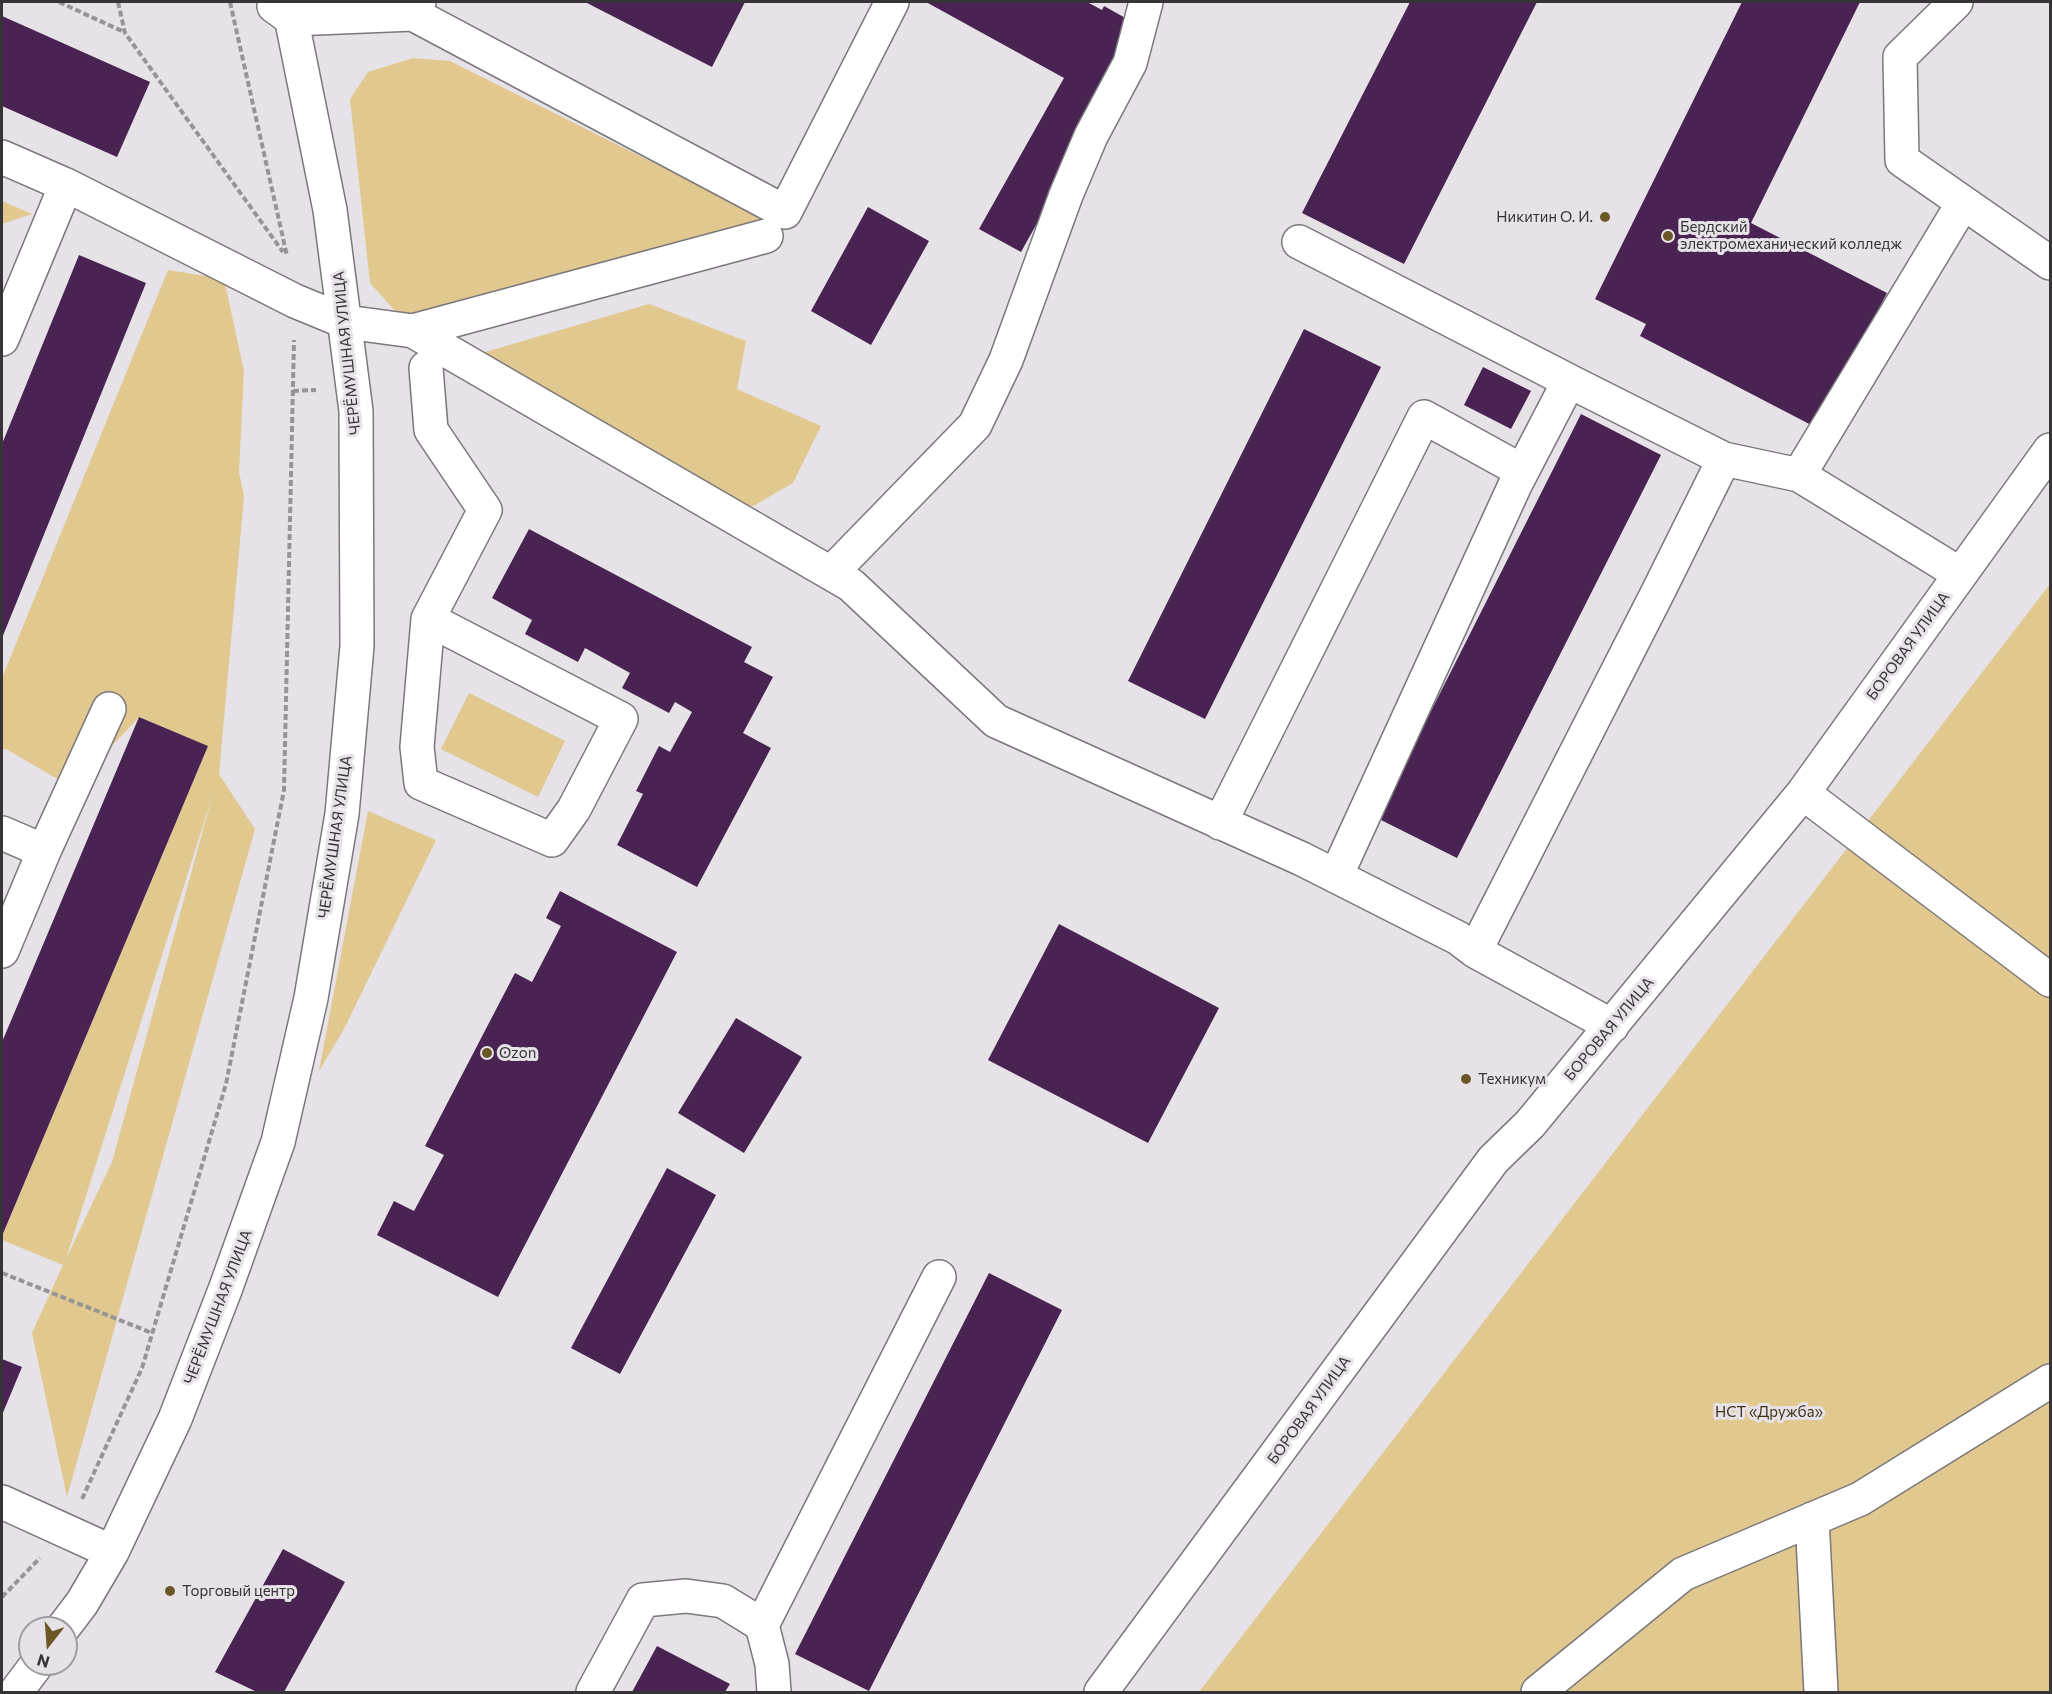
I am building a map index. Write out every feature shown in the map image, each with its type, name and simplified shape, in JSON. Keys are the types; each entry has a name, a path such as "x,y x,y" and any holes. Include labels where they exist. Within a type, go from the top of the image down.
{"street":[{"path":"283,7 416,8 785,212 892,2"},
{"path":"831,573 975,426 1006,360 1090,136 1130,63 1146,2"},
{"path":"1956,2 1900,57 1902,160 2050,262"},
{"name":"ЧЕРЁМУШНАЯ УЛИЦА","path":"72,1616 112,1552 175,1419 229,1280 278,1142 311,998 342,814 357,646 356,411 330,210 283,7"},
{"path":"2,157 66,185 295,301 346,322 413,331 851,585 996,721 1336,876 1458,938 1475,951 1612,1026"},
{"path":"2,339 66,185"},
{"path":"1800,475 1962,203"},
{"path":"413,331 766,236"},
{"path":"1299,242 1724,459 1800,475 1960,574"},
{"path":"426,368 431,430 485,510 428,619 417,747 421,783 552,840 574,809 621,720 428,619"},
{"path":"1336,876 1522,471 1569,381"},
{"path":"1220,823 1424,417 1522,471"},
{"name":"БОРОВАЯ УЛИЦА","path":"1101,1692 1493,1160 1530,1124 1803,793 2050,450"},
{"path":"1475,951 1659,592 1724,459"},
{"path":"2,951 44,851 109,709"},
{"path":"1803,793 2050,980"},
{"path":"2,833 44,851"},
{"path":"774,1692 772,1664 762,1624 939,1277"},
{"path":"1538,1692 1683,1574 1860,1499 2050,1381"},
{"path":"2,1502 112,1552"},
{"path":"1812,1519 1821,1692"},
{"path":"593,1692 643,1600 686,1596 723,1601 762,1624"},
{"path":"16,1692 28,1676"}],"path":[{"path":"59,2 125,33"},
{"path":"118,2 125,33 287,259 230,2"},
{"path":"2,1597 6,1590 67,1532 142,1368 226,1084 284,790 295,301"},
{"path":"2,1273 152,1333"}],"green space":[{"path":"413,58 450,61 770,221 413,331 370,283 350,99 368,72"},
{"path":"2,201 32,214 2,224"},
{"path":"168,270 224,279 244,371 239,472 244,496 219,774 255,829 67,1497 32,1333 63,1265 2,1240 2,1236 208,746 139,717 73,788 6,749 2,749 2,678","holes":["212,797 112,1162 66,1259"]},
{"path":"649,304 746,341 737,389 821,426 793,483 753,506 708,495 465,358"},
{"name":"НСТ «Дружба»","path":"2050,584 2050,1692 1199,1692 1372,1467"},
{"path":"469,693 565,741 538,797 441,749"},
{"path":"368,811 436,840 344,1029 319,1071"}],"building":[{"path":"585,2 745,2 712,67"},
{"path":"926,2 1087,2 1102,10 1104,6 1145,29 1021,252 979,229 1064,78"},
{"path":"1410,2 1537,2 1404,264 1302,213"},
{"path":"1742,2 1860,2 1751,223 1887,293 1817,428 1640,336 1646,324 1595,299"},
{"path":"2,16 150,82 117,157 2,106"},
{"path":"868,207 929,241 871,345 811,311"},
{"path":"79,255 146,283 2,638 2,444"},
{"path":"1304,329 1381,367 1205,719 1128,681"},
{"path":"1483,367 1531,391 1511,429 1464,405"},
{"path":"1581,414 1661,455 1457,858 1377,818"},
{"path":"529,529 752,647 744,662 773,677 743,733 771,748 697,887 617,845 643,794 636,791 659,746 670,752 692,712 675,702 669,713 622,688 630,673 585,648 578,662 525,634 532,620 492,598"},
{"path":"139,717 208,746 2,1236 2,1042"},
{"path":"560,891 677,952 498,1297 377,1235 394,1201 414,1211 444,1155 425,1146 515,973 532,982 561,926 546,918"},
{"path":"1059,924 1219,1008 1148,1143 988,1060"},
{"path":"736,1018 802,1057 744,1153 678,1113"},
{"path":"667,1168 716,1195 620,1374 571,1348"},
{"path":"989,1273 1062,1310 869,1691 795,1654"},
{"path":"2,1359 22,1367 2,1415"},
{"path":"283,1549 345,1582 284,1692 257,1692 215,1672"},
{"path":"657,1646 730,1684 725,1692 632,1692"}],"place":[{"name":"Никитин О. И.","path":"1605,217"},
{"name":"Бердский электромеханический колледж","path":"1668,236"},
{"name":"Ozon","path":"487,1053"},
{"name":"Техникум","path":"1466,1079"},
{"name":"Торговый центр","path":"170,1591"}]}
